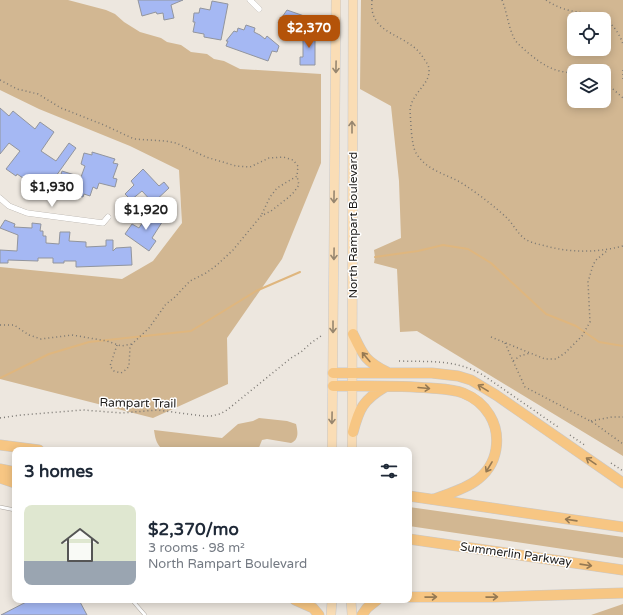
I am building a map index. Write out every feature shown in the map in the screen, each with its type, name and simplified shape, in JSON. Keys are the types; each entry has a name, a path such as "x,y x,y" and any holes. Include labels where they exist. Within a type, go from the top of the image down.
{"highway":[{"path":"353,334 364,357 372,364 389,373"},
{"path":"333,373 438,373 458,376 470,380 496,395 623,483"},
{"path":"333,386 385,386 440,389 463,393 472,397 483,406 495,425 497,437 494,459 486,472 470,486 434,500"},
{"path":"353,432 357,417 366,400 385,386"},
{"path":"0,445 16,447"},
{"path":"0,470 12,472"},
{"path":"0,478 12,482"},
{"path":"412,496 623,527"},
{"name":"Summerlin Parkway","path":"412,538 623,570"},
{"path":"412,598 623,593"},
{"path":"302,603 313,608 319,615"},
{"path":"362,615 373,603"}],"main road":[{"name":"North Rampart Boulevard","path":"332,447 336,0"},
{"name":"North Rampart Boulevard","path":"352,447 353,0"},
{"path":"331,615 332,603"},
{"path":"351,603 352,615"}],"street":[{"path":"250,0 259,9"},
{"path":"0,198 9,206 27,213 103,223 108,217"}],"lane":[{"path":"0,507 12,509"},
{"path":"135,603 145,615"}],"path":[{"path":"372,0 371,8 374,19 388,32 411,44 422,54 428,65 428,77 410,105 414,148 416,154 427,165 440,174 459,181 467,186 502,214 526,240 552,248 574,252 608,250 623,246"},
{"path":"502,0 507,21 515,40 544,66 567,72"},
{"path":"546,0 552,4 571,11 603,17 619,35 623,45"},
{"path":"623,70 623,80"},
{"path":"0,80 17,89 38,94 61,108 104,125 128,138 176,142 218,162 245,168 254,166 275,157 289,158 298,166 297,176 299,185 294,192 261,216 233,250 217,265 206,273 190,281 174,298 166,304 149,328 132,344 129,352 129,364 127,369 121,373 114,371 110,366 117,345"},
{"path":"611,87 623,98"},
{"path":"261,216 270,197 277,188 297,176"},
{"path":"491,337 545,359 556,359 566,353 582,336 590,322 588,282 596,260 608,250"},
{"path":"0,325 14,325 29,335 41,339 72,335 107,341 117,345 125,346 132,344"},
{"name":"Rampart Trail","path":"0,418 83,410 122,413 157,410 203,416 220,414 233,406 291,358 321,336"},
{"path":"505,343 525,387 591,421 623,444"},
{"path":"513,361 524,354 530,353"},
{"path":"591,421 612,417 623,417"}],"shaded area":[{"path":"0,0 68,0 106,10 115,14 124,22 140,32 161,38 167,42 181,45 191,52 207,54 214,59 224,61 240,69 321,74 321,163 282,259 227,338 228,384 153,418 0,379 0,267 122,279 153,261 182,223 179,170 130,146 39,109 0,90"},
{"path":"361,0 623,0 623,456 417,331 400,332 397,269 374,263 374,250 401,238 399,181 391,106 360,89"},
{"path":"259,418 287,421 296,424 297,438 291,443 267,439 262,440 259,447 160,447 155,437 154,430 222,438 238,424 253,421"},
{"path":"412,507 623,537 623,558 412,526"},
{"path":"623,604 623,615 591,615"}],"building":[{"path":"138,0 183,0 171,5 174,18 164,20 163,13 157,14 156,12 142,16"},
{"path":"212,1 228,4 221,40 204,37 204,34 193,32 195,22 193,22 194,13 199,13 200,8 210,10"},
{"path":"287,10 307,17 302,32 278,23"},
{"path":"246,25 255,28 254,32 265,39 267,36 279,46 277,52 272,51 268,61 226,46 228,41 226,41 234,31 237,32 238,28 244,30"},
{"path":"303,31 315,31 315,65 300,65 300,57 303,57"},
{"path":"0,108 9,116 13,111 35,129 40,122 54,132 41,151 56,161 69,143 76,148 46,190 31,179 29,182 6,169 20,151 9,143 0,154"},
{"path":"92,152 115,159 113,163 118,164 113,178 117,179 115,187 99,183 97,189 93,187 90,196 84,194 83,197 75,195 74,198 56,192 62,171 81,177 85,166 81,164 84,153 92,155"},
{"path":"143,169 159,186 164,182 169,188 153,203 142,191 131,200 125,194 134,185 131,181"},
{"path":"155,213 164,219 152,238 156,241 149,251 125,234 132,224 139,228 148,214 152,217"},
{"path":"5,220 15,224 14,227 32,228 32,223 41,224 40,231 43,231 43,236 46,236 46,243 59,244 60,232 70,232 69,241 86,242 86,247 106,246 106,240 113,240 113,251 116,248 131,247 132,265 76,267 76,261 53,263 53,258 38,258 38,261 8,260 8,263 0,263 0,250 17,251 18,235 0,228"},
{"path":"24,603 81,603 87,615 1,615"}],"waterway":[{"path":"375,257 418,251 443,245 468,249 491,263 546,314 576,326 599,342 623,346"},
{"path":"0,378 49,354 89,342 191,331 256,291 300,272"}]}
